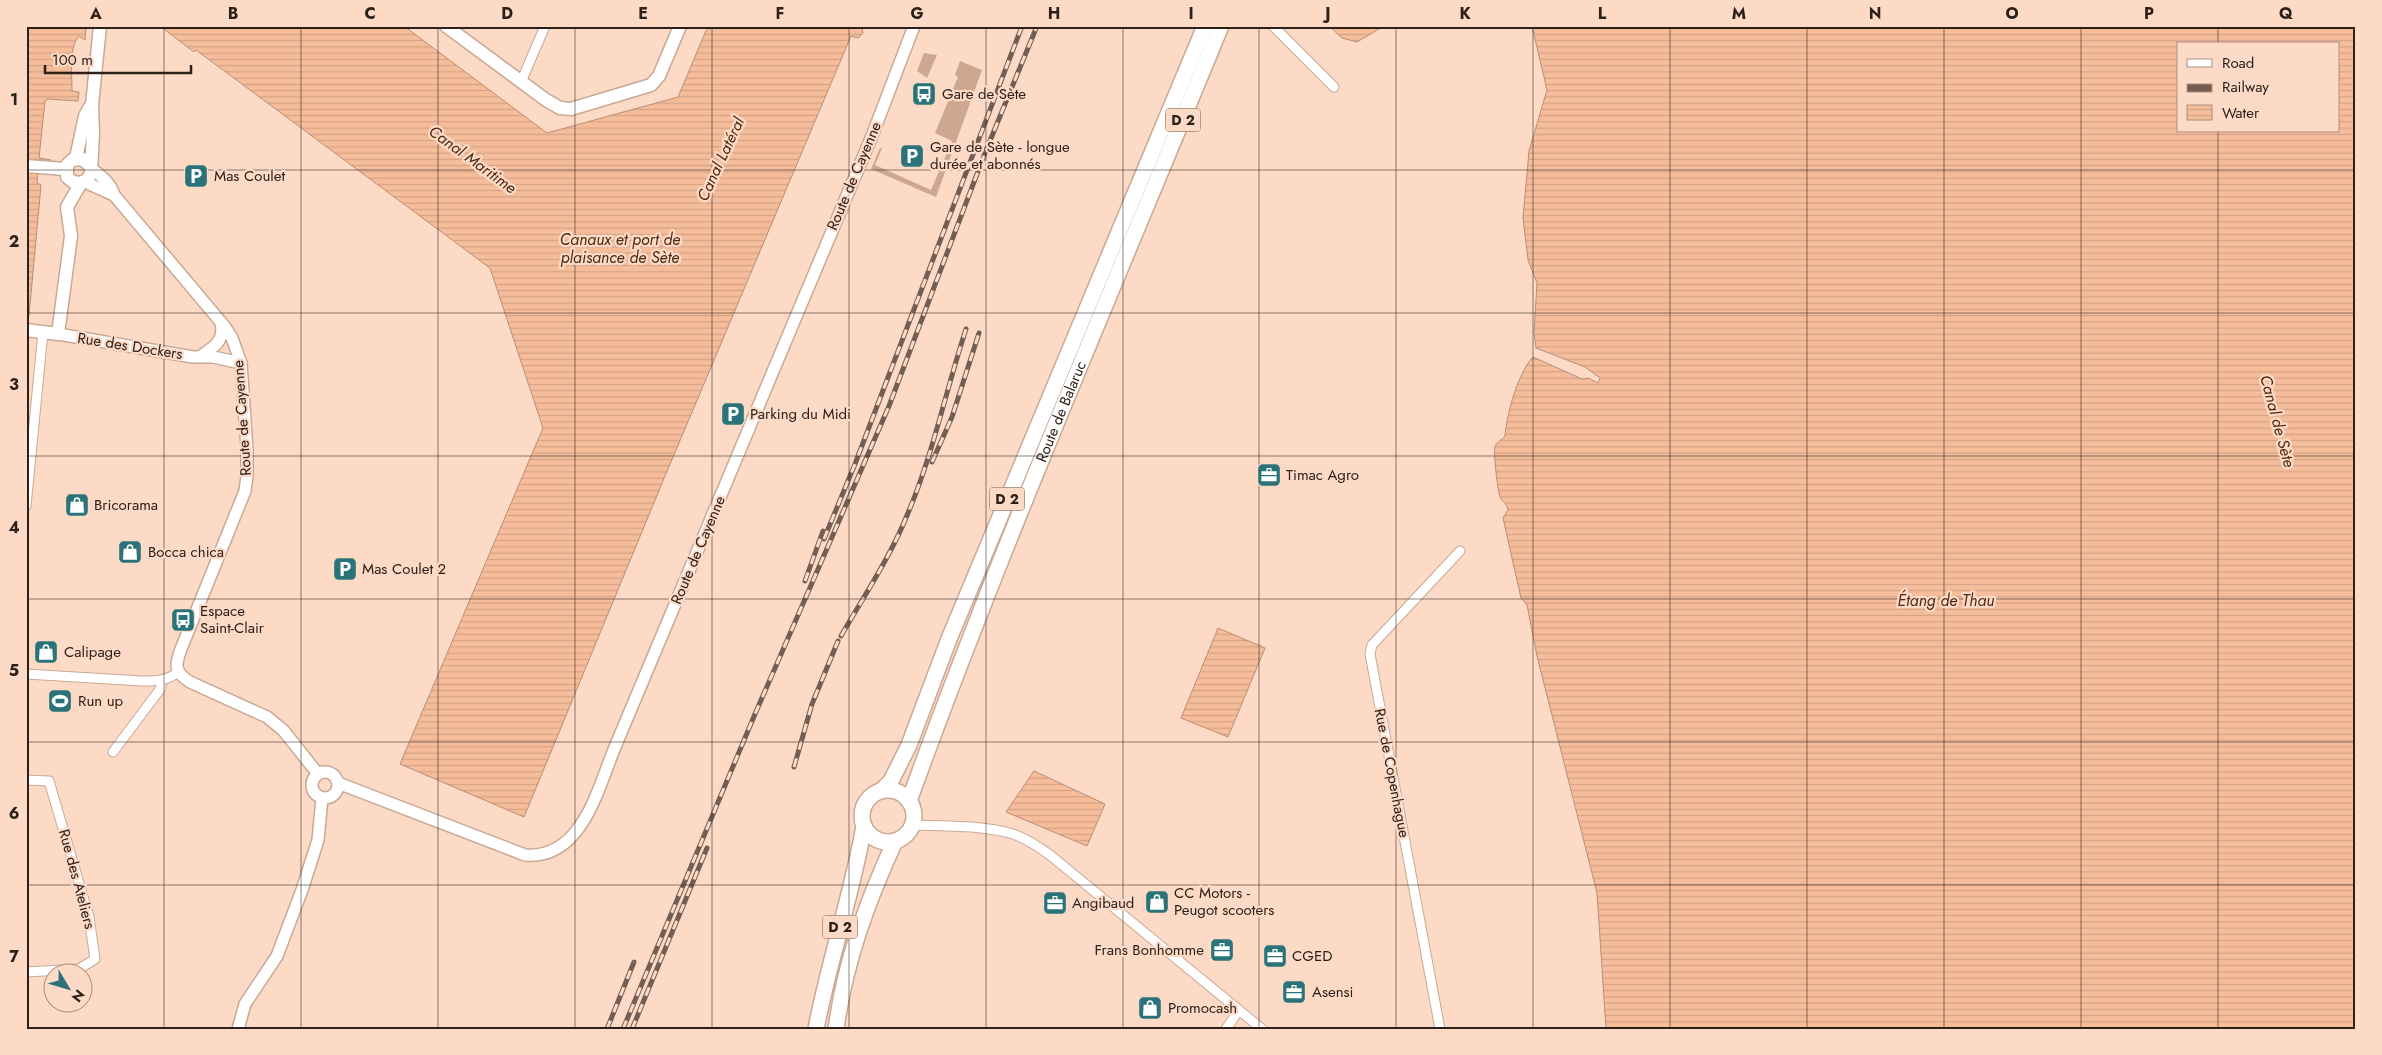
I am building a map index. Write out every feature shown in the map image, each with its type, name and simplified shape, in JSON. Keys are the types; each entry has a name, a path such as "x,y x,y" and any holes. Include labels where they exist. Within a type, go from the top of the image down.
{"main road":[{"path":"28,330 58,334 71,236 68,208 83,182 90,176 93,151 92,105 100,26"},
{"path":"446,26 521,82 556,106 566,109 652,85 659,76 680,26"},
{"name":"Route de Balaruc","path":"881,791 891,781 909,745 953,630 1206,26"},
{"name":"Route de Balaruc","path":"909,801 939,716 1017,517 1221,26"},
{"path":"76,158 85,116 92,105"},
{"path":"83,182 69,180 66,169 69,162 76,158 86,160 90,167"},
{"path":"26,166 66,169"},
{"path":"881,791 899,793 909,801 914,812 912,824 906,835 895,841 877,839 864,826 862,814 866,802 881,791"},
{"name":"D 2","path":"816,1029 825,982 852,883 864,826"},
{"name":"D 2","path":"836,1029 850,955 872,890 895,841"}],"street":[{"path":"521,82 545,26"},
{"name":"Route de Cayenne","path":"90,167 99,173 113,190 114,194 220,321 232,338 241,363 247,449 245,491 175,664 178,672 195,685 267,717 283,730 318,774 323,772 333,774 338,783 525,855 543,855 553,852 571,839 588,813 872,136 914,26"},
{"path":"1273,26 1334,87"},
{"name":"Route de Cayenne","path":"83,182 114,194"},
{"name":"Rue des Dockers","path":"201,356 221,340 220,321"},
{"path":"26,506 43,332"},
{"name":"Rue des Dockers","path":"58,334 193,357 201,356 241,363"},
{"name":"Rue de Copenhague","path":"1440,1029 1370,654 1372,645 1460,551"},
{"path":"26,674 160,680 171,678 178,672"},
{"path":"113,752 161,688 160,680"},
{"path":"318,774 314,778 312,787 318,796 322,798 332,796 338,788 338,783"},
{"name":"Rue des Ateliers","path":"26,780 50,781 90,916 94,959 79,970 26,972"},
{"path":"238,1029 245,1004 277,956 302,890 318,840 322,798"},
{"path":"912,824 983,828 1014,834 1044,851 1262,1029"},
{"path":"1226,1029 1239,1010"}],"shaded area":[{"path":"924,53 937,55 927,78 917,71"},
{"path":"960,61 982,70 936,197 871,169 880,148 882,148 875,165 931,190 952,141 935,133 958,77 955,75"}],"water":[{"path":"26,26 86,26 85,40 79,36 72,54 72,91 79,92 78,101 48,99 45,101 39,158 51,160 50,174 38,173 37,183 41,185 29,316 26,316 26,117 28,98 26,97"},
{"name":"Canaux et port de plaisance de Sète","path":"160,26 404,26 547,133 678,97 708,26 862,27 863,33 858,38 851,36 665,476 524,817 400,764 543,428 490,268 196,50 194,52"},
{"path":"1329,26 1384,26 1357,42 1342,38"},
{"name":"Étang de Thau","path":"1532,26 2356,26 2356,1029 1606,1029 1597,893 1537,656 1527,605 1521,598 1503,518 1508,510 1499,494 1496,472 1496,445 1505,436 1508,416 1518,383 1533,357 1582,379 1588,378 1598,383 1600,378 1585,367 1536,348 1534,333 1537,283 1528,260 1523,218 1529,151 1547,90"},
{"path":"1218,628 1265,648 1228,737 1181,718"},
{"path":"1034,771 1105,804 1087,846 1006,812"}],"railway":[{"path":"824,539 855,464 1022,26"},
{"path":"623,1029 755,714 889,406 985,153 1037,26"},
{"path":"841,636 885,560 917,491 966,329"},
{"path":"932,462 952,417 979,333"},
{"path":"805,581 823,531"},
{"path":"794,767 812,704 838,641"},
{"path":"632,1029 707,848"},
{"path":"607,1029 634,962"}],"place":[{"name":"Gare de Sète","path":"924,94"},
{"name":"Gare de Sète - longue durée et abonnés","path":"912,156"},
{"name":"Mas Coulet","path":"196,176"},
{"name":"Parking du Midi","path":"733,414"},
{"name":"Timac Agro","path":"1269,475"},
{"name":"Bricorama","path":"77,505"},
{"name":"Bocca chica","path":"130,552"},
{"name":"Mas Coulet 2","path":"345,569"},
{"name":"Espace Saint-Clair","path":"183,620"},
{"name":"Calipage","path":"46,652"},
{"name":"Run up","path":"60,701"},
{"name":"CC Motors - Peugot scooters","path":"1157,902"},
{"name":"Angibaud","path":"1055,903"},
{"name":"Frans Bonhomme","path":"1222,950"},
{"name":"CGED","path":"1275,956"},
{"name":"Asensi","path":"1294,992"},
{"name":"Promocash","path":"1150,1008"}],"water label":[{"name":"Canal Maritime","path":"473,159"},
{"name":"Canal Latéral","path":"720,159"},
{"name":"Canal de Sète","path":"2278,421"}]}
